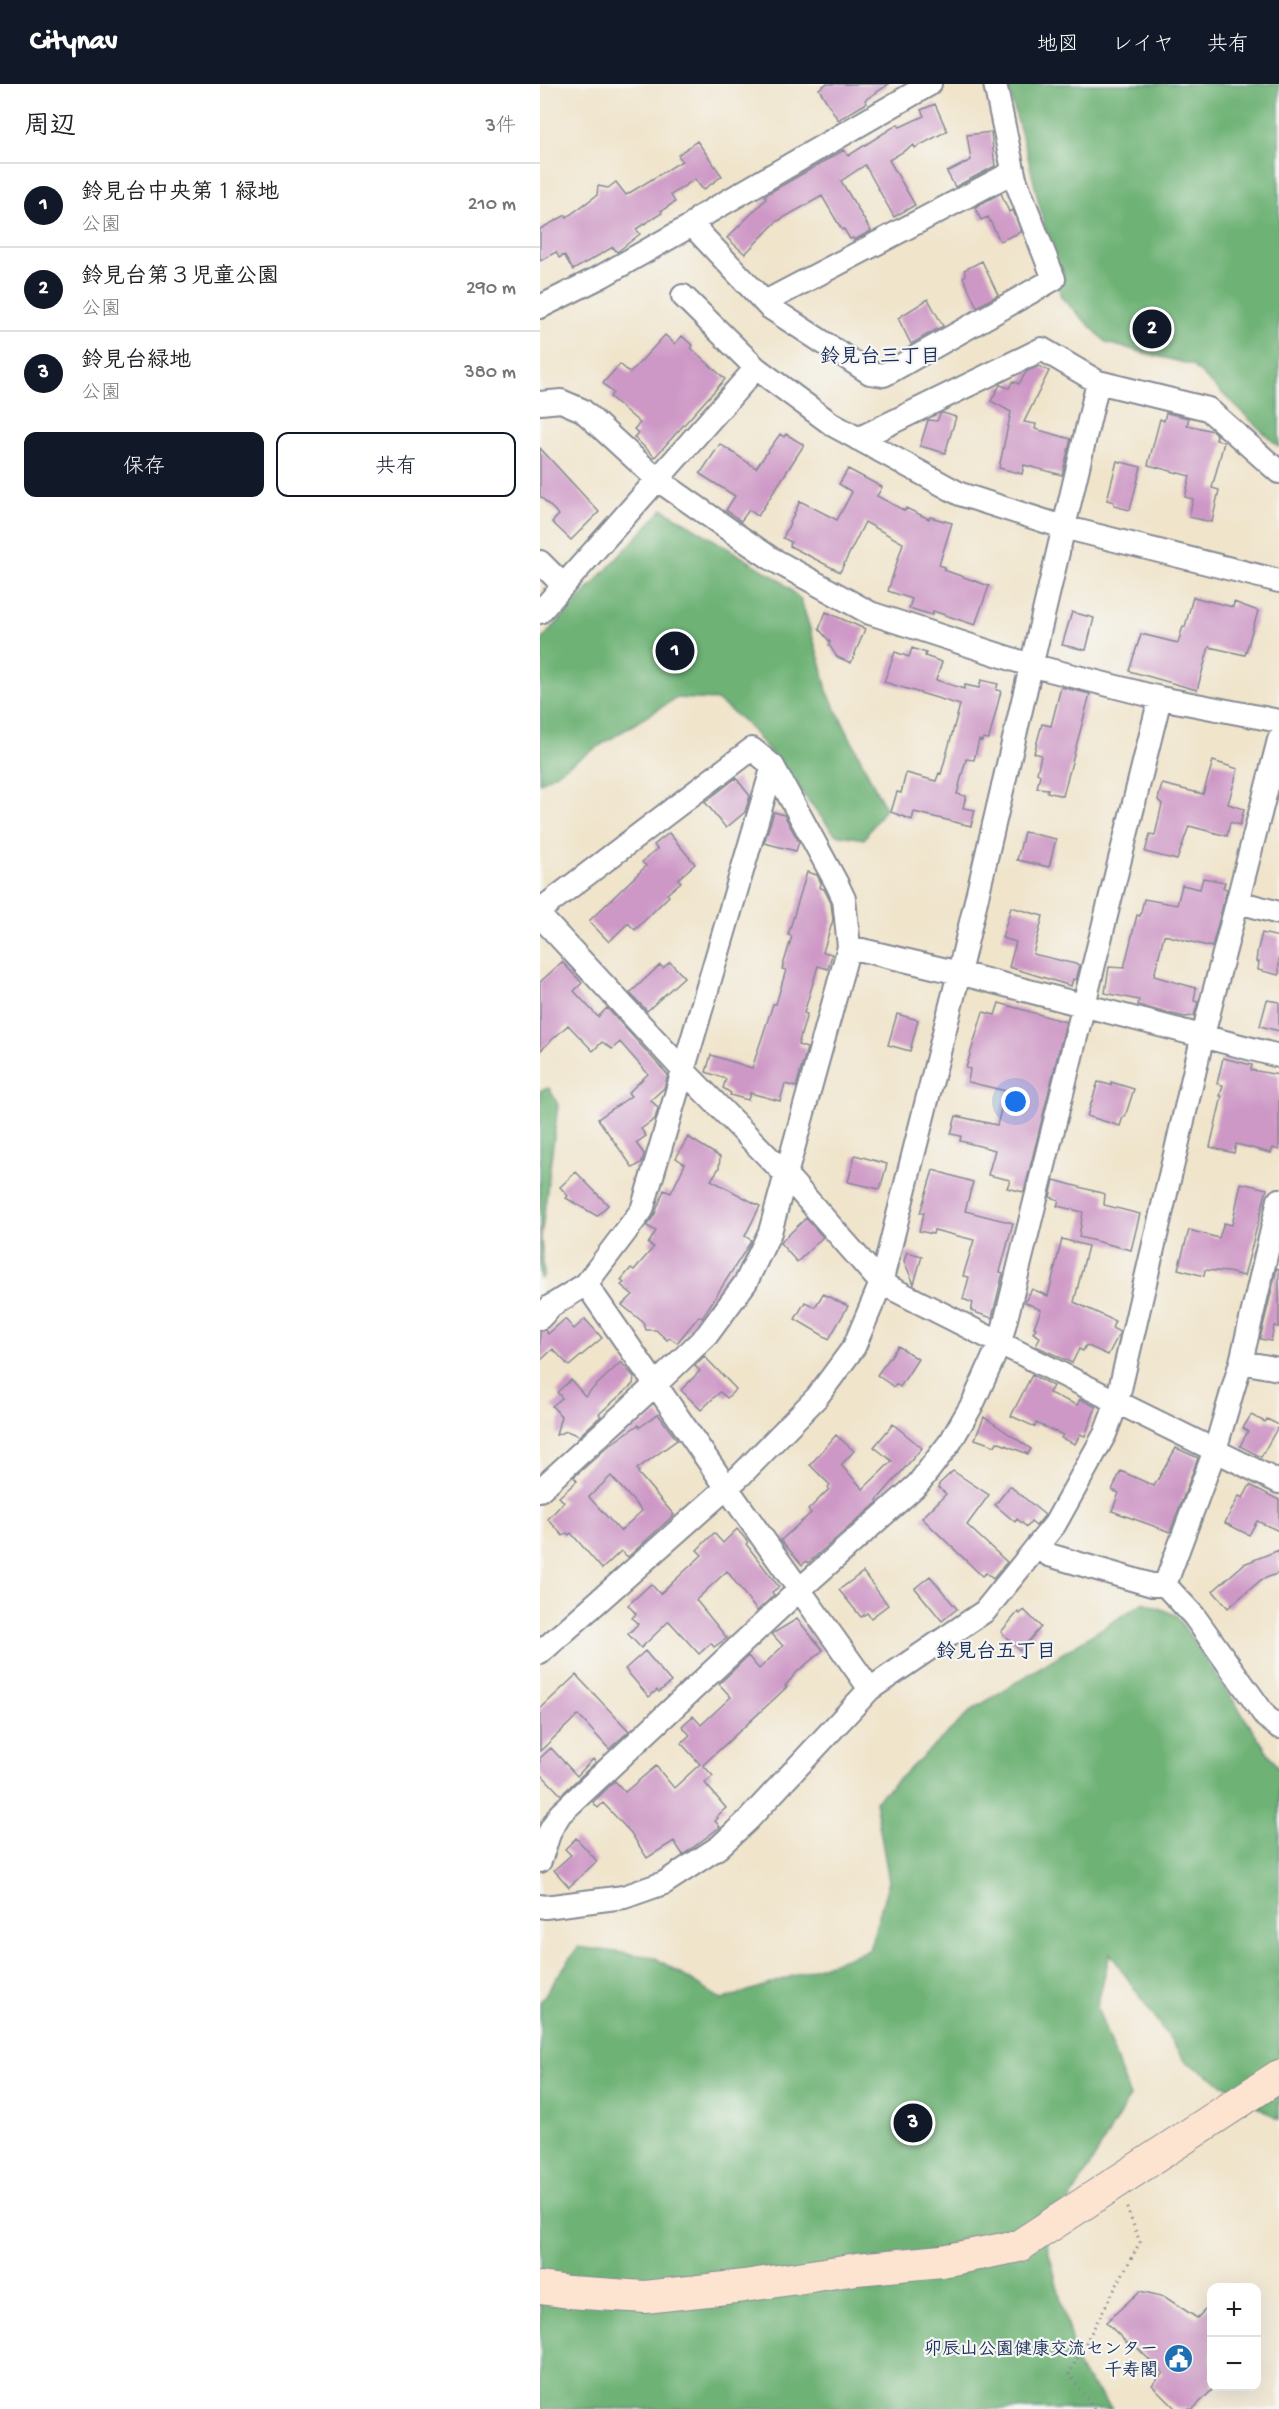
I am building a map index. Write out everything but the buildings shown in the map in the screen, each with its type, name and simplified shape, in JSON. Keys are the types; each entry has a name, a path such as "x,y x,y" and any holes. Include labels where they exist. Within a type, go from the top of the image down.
{"street":[{"path":"540,307 602,276 692,225 700,218 930,84"},
{"path":"692,225 765,302 870,373 884,375 1054,279 1013,172 995,84"},
{"path":"765,302 1013,172"},
{"path":"683,296 756,368 833,425 960,494 1063,526 1279,581"},
{"path":"858,439 1042,349 1098,382 1208,409 1279,472"},
{"path":"540,612 756,368"},
{"path":"540,1653 727,1488 817,1397 854,1347 881,1283 959,973 1098,382"},
{"path":"540,403 561,401 582,410 658,480 772,559 870,613 1030,665 1160,698 1279,721"},
{"path":"540,562 563,585"},
{"path":"540,1861 550,1831 560,1814 799,1590 918,1484 951,1441 973,1403 1000,1343 1160,698"},
{"path":"540,1906 624,1897 664,1883 719,1847 748,1820 870,1689 985,1611 1054,1524 1105,1434 1117,1402 1203,1035 1279,740"},
{"path":"540,910 752,749 773,766 844,899 849,947 770,1232 746,1282 707,1335 540,1490"},
{"path":"540,1318 551,1306 586,1284 642,1210 773,766"},
{"path":"1238,902 1279,913"},
{"path":"540,916 682,1069 786,1175 881,1283 1279,1482"},
{"path":"849,947 959,973 1279,1056"},
{"path":"1165,1585 1215,1450 1241,1362 1279,1200"},
{"path":"586,1284 870,1689"},
{"path":"1241,1362 1279,1369"},
{"path":"1037,1546 1049,1555 1152,1585 1165,1585 1194,1616 1266,1717 1279,1727"},
{"path":"540,2288 645,2297 744,2286 857,2269 942,2261 1019,2246 1279,2076"}],"path":[{"path":"1094,2409 1069,2374 1140,2242 1117,2182"}],"green space":[{"path":"1007,84 1279,84 1279,447 1192,365 1107,343 1061,297 1028,157"},
{"path":"663,509 780,580 801,600 827,691 885,808 864,839 835,834 747,724 717,700 676,698 540,783 540,641"},
{"path":"549,1088 558,1105 541,1238 544,1275 540,1279 540,1090"},
{"path":"1144,1602 1176,1615 1279,1769 1279,2120 1184,2060 1110,1953 1097,2007 1130,2097 1046,2241 1078,2368 1112,2409 540,2409 540,2002 578,1947 654,1957 722,2000 869,1950 889,1881 875,1801 972,1710"}],"place":[{"name":"鈴見台第３児童公園","path":"1152,329"},
{"name":"鈴見台中央第１緑地","path":"675,651"},
{"name":"鈴見台緑地","path":"913,2123"},
{"name":"卯辰山公園健康交流センター 千寿閣","path":"1179,2358"}],"district":[{"name":"鈴見台三丁目","path":"880,355"},
{"name":"鈴見台五丁目","path":"996,1650"}]}
